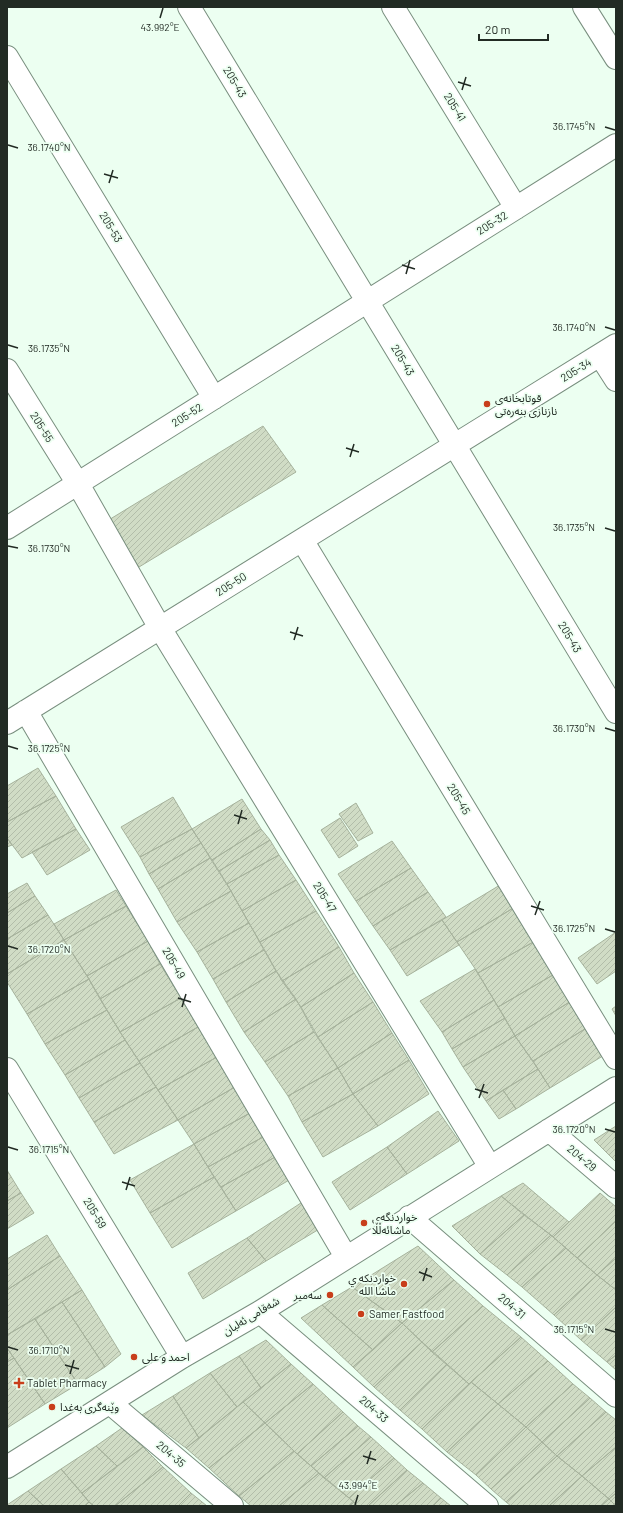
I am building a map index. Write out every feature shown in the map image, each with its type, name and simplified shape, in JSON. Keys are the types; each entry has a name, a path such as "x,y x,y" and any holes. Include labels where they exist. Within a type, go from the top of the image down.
{"street":[{"name":"205-43","path":"189,7 616,712"},
{"name":"205-41","path":"393,7 516,208"},
{"path":"584,7 616,58"},
{"name":"205-53","path":"7,57 214,398"},
{"name":"205-32","path":"367,301 616,145"},
{"name":"205-52","path":"7,528 367,301"},
{"path":"608,350 616,380"},
{"name":"205-34","path":"455,446 608,350"},
{"name":"205-55","path":"7,370 78,484 160,628"},
{"name":"205-50","path":"7,723 455,446"},
{"name":"205-45","path":"302,540 616,1058"},
{"name":"205-47","path":"160,628 490,1167"},
{"name":"205-49","path":"26,711 346,1257"},
{"name":"205-59","path":"7,1069 182,1357"},
{"name":"شەقامی ئەلبان","path":"7,1466 182,1357 260,1312 408,1217 616,1088"},
{"name":"204-29","path":"549,1130 616,1187"},
{"name":"204-31","path":"408,1217 616,1396"},
{"name":"204-33","path":"260,1312 488,1506"},
{"name":"204-35","path":"110,1403 232,1506"}],"building":[{"path":"263,426 296,472 139,567 107,521"},
{"path":"38,768 56,796 7,822 7,786"},
{"path":"56,796 76,829 22,858 7,838 7,822"},
{"path":"173,797 192,829 140,857 121,827"},
{"path":"242,799 261,829 212,860 192,829"},
{"path":"356,803 373,833 358,841 339,814"},
{"path":"340,818 358,846 339,858 321,830"},
{"path":"76,829 90,850 47,875 32,852"},
{"path":"192,829 201,843 149,874 140,857"},
{"path":"261,829 270,840 219,871 212,860"},
{"path":"7,838 12,845 7,847"},
{"path":"270,840 279,855 227,884 219,871"},
{"path":"392,841 411,868 356,901 338,874"},
{"path":"201,843 210,858 158,889 149,874"},
{"path":"279,855 296,880 242,911 227,884"},
{"path":"210,858 231,891 177,922 158,889"},
{"path":"411,868 428,892 373,926 356,901"},
{"path":"296,880 316,911 260,942 242,911"},
{"path":"27,883 35,896 7,913 7,894"},
{"path":"500,885 515,907 457,942 442,920"},
{"path":"116,890 126,906 64,940 54,924"},
{"path":"231,891 249,923 197,952 177,922"},
{"path":"428,892 446,917 390,950 373,926"},
{"path":"35,896 48,915 7,939 7,913"},
{"path":"126,906 148,941 87,976 64,940"},
{"path":"515,907 537,940 478,973 457,942"},
{"path":"316,911 339,947 282,981 260,942"},
{"path":"48,915 64,940 7,974 7,939"},
{"path":"442,920 459,945 407,976 390,950"},
{"path":"249,923 264,950 213,979 197,952"},
{"path":"616,932 616,971 597,984 578,958"},
{"path":"64,940 89,979 27,1014 7,982 7,974"},
{"path":"537,940 558,972 498,1007 478,973"},
{"path":"148,941 160,964 100,999 87,976"},
{"path":"339,947 354,973 301,1007 282,981"},
{"path":"264,950 276,971 226,1002 213,979"},
{"path":"160,964 181,998 120,1032 100,999"},
{"path":"475,969 494,1000 442,1032 420,1001"},
{"path":"276,971 296,999 244,1032 226,1002"},
{"path":"558,972 576,998 515,1036 498,1007"},
{"path":"354,973 373,1002 318,1037 301,1007"},
{"path":"89,979 107,1010 45,1044 27,1014"},
{"path":"181,998 198,1027 139,1061 120,1032"},
{"path":"576,998 593,1024 533,1061 515,1036"},
{"path":"296,999 314,1032 265,1062 244,1032"},
{"path":"494,1000 505,1018 452,1049 442,1032"},
{"path":"373,1002 392,1033 338,1068 318,1037"},
{"path":"616,1006 616,1016 612,1009"},
{"path":"107,1010 125,1040 65,1075 45,1044"},
{"path":"505,1018 515,1036 463,1067 452,1049"},
{"path":"593,1024 611,1051 550,1088 533,1061"},
{"path":"198,1027 217,1057 158,1090 139,1061"},
{"path":"314,1032 338,1068 288,1096 265,1062"},
{"path":"392,1033 409,1060 353,1094 338,1068"},
{"path":"515,1036 538,1069 486,1101 463,1067"},
{"path":"125,1040 140,1063 79,1098 65,1075"},
{"path":"217,1057 235,1087 178,1120 158,1090"},
{"path":"409,1060 429,1094 378,1126 353,1094"},
{"path":"140,1063 156,1087 94,1122 79,1098"},
{"path":"338,1068 353,1094 302,1122 288,1096"},
{"path":"538,1069 550,1088 516,1109 503,1090"},
{"path":"156,1087 178,1120 114,1154 94,1122"},
{"path":"235,1087 250,1113 194,1144 178,1120"},
{"path":"503,1090 516,1109 499,1119 486,1101"},
{"path":"353,1094 378,1126 323,1157 302,1122"},
{"path":"438,1111 459,1141 407,1174 387,1147"},
{"path":"250,1113 265,1136 208,1167 194,1144"},
{"path":"616,1126 616,1162 594,1140"},
{"path":"265,1136 277,1156 221,1187 208,1167"},
{"path":"194,1144 214,1177 150,1213 130,1180"},
{"path":"387,1147 407,1174 350,1210 332,1182"},
{"path":"277,1156 291,1179 236,1211 221,1187"},
{"path":"7,1170 21,1193 7,1201"},
{"path":"214,1177 236,1211 172,1248 150,1213"},
{"path":"523,1183 569,1222 553,1237 501,1196"},
{"path":"21,1193 34,1213 7,1229 7,1201"},
{"path":"600,1193 616,1207 616,1221 577,1258 553,1237"},
{"path":"501,1196 524,1215 480,1254 452,1226"},
{"path":"304,1201 321,1228 266,1261 247,1238"},
{"path":"524,1215 551,1235 507,1275 480,1254"},
{"path":"616,1221 616,1258 597,1275 577,1258"},
{"path":"47,1235 60,1256 7,1290 7,1259"},
{"path":"551,1235 566,1248 522,1287 507,1275"},
{"path":"247,1238 266,1261 203,1299 188,1273"},
{"name":"خواردنكه ي ماشا الله","path":"418,1246 454,1280 402,1323 352,1287"},
{"path":"566,1248 597,1275 554,1315 522,1287"},
{"path":"60,1256 82,1290 7,1335 7,1290"},
{"path":"616,1258 616,1290 597,1275"},
{"path":"597,1275 616,1290 616,1307 581,1340 554,1315"},
{"path":"454,1280 483,1306 432,1352 402,1323"},
{"name":"Samer Fastfood","path":"352,1287 402,1323 373,1350 322,1305"},
{"path":"82,1290 121,1354 105,1367 62,1302"},
{"path":"62,1302 105,1367 78,1384 35,1319"},
{"path":"322,1305 373,1350 353,1367 301,1318"},
{"path":"483,1306 521,1337 469,1384 432,1352"},
{"path":"616,1307 616,1355 607,1362 581,1340"},
{"path":"35,1319 78,1384 45,1404 7,1348 7,1335"},
{"path":"402,1323 422,1342 374,1387 353,1367"},
{"path":"521,1337 548,1361 498,1404 471,1382"},
{"path":"266,1340 291,1364 261,1388 239,1356"},
{"path":"422,1342 447,1364 400,1410 374,1387"},
{"path":"7,1348 14,1358 7,1362"},
{"path":"616,1355 616,1370 607,1362"},
{"path":"239,1356 261,1388 237,1407 210,1373"},
{"name":"Tablet Pharmacy","path":"14,1358 45,1404 7,1428 7,1362"},
{"path":"548,1361 573,1384 526,1427 498,1404"},
{"path":"291,1364 313,1384 265,1423 243,1402"},
{"path":"447,1364 469,1384 422,1429 400,1410"},
{"path":"210,1373 237,1407 199,1438 173,1396"},
{"path":"471,1382 498,1404 447,1452 422,1429"},
{"path":"313,1384 343,1412 297,1454 265,1423"},
{"path":"573,1384 590,1398 542,1442 526,1427"},
{"path":"173,1396 199,1438 186,1448 142,1415"},
{"path":"590,1398 606,1412 557,1456 542,1442"},
{"path":"243,1402 265,1423 209,1468 186,1448"},
{"path":"498,1404 526,1427 476,1475 447,1452"},
{"path":"343,1412 358,1426 311,1466 297,1454"},
{"path":"606,1412 616,1420 616,1447 582,1476 557,1456"},
{"path":"265,1423 294,1451 239,1496 209,1468"},
{"path":"358,1426 371,1437 324,1478 311,1466"},
{"path":"526,1427 542,1442 491,1489 476,1475"},
{"path":"122,1428 143,1447 117,1466 96,1446"},
{"path":"371,1437 394,1458 349,1498 324,1478"},
{"path":"542,1442 557,1456 506,1502 491,1489"},
{"path":"96,1446 117,1466 82,1493 61,1469"},
{"path":"143,1447 163,1467 115,1506 94,1506 89,1502 82,1493"},
{"path":"616,1447 616,1493 609,1499 582,1476"},
{"path":"294,1451 319,1473 279,1506 251,1506 239,1496"},
{"path":"557,1456 582,1476 549,1506 511,1506 506,1502"},
{"path":"394,1458 407,1470 368,1506 358,1506 349,1498"},
{"path":"163,1467 191,1493 178,1506 115,1506"},
{"path":"61,1469 89,1502 85,1506 44,1506 28,1491"},
{"path":"407,1470 423,1483 395,1506 368,1506"},
{"path":"319,1473 354,1502 349,1506 279,1506"},
{"path":"582,1476 609,1499 601,1506 549,1506"},
{"path":"423,1483 441,1498 433,1506 395,1506"},
{"path":"28,1491 44,1506 7,1506 7,1505"},
{"path":"191,1493 207,1506 178,1506"},
{"path":"616,1493 616,1506 609,1499"},
{"path":"441,1498 451,1506 433,1506"},
{"path":"609,1499 616,1506 601,1506"},
{"path":"89,1502 94,1506 85,1506"},
{"path":"354,1502 358,1506 349,1506"}],"place":[{"name":"قوتابخانەی نازنازی بنەرەتی","path":"487,404"},
{"name":"خواردنگەی ماشائەڵڵا","path":"364,1223"},
{"name":"خواردنكه ي ماشا الله","path":"404,1284"},
{"name":"سەمیر","path":"330,1295"},
{"name":"Samer Fastfood","path":"361,1314"},
{"name":"احمد و علی","path":"134,1357"},
{"name":"Tablet Pharmacy","path":"19,1383"},
{"name":"وێنەگری بەغدا","path":"52,1407"}]}
